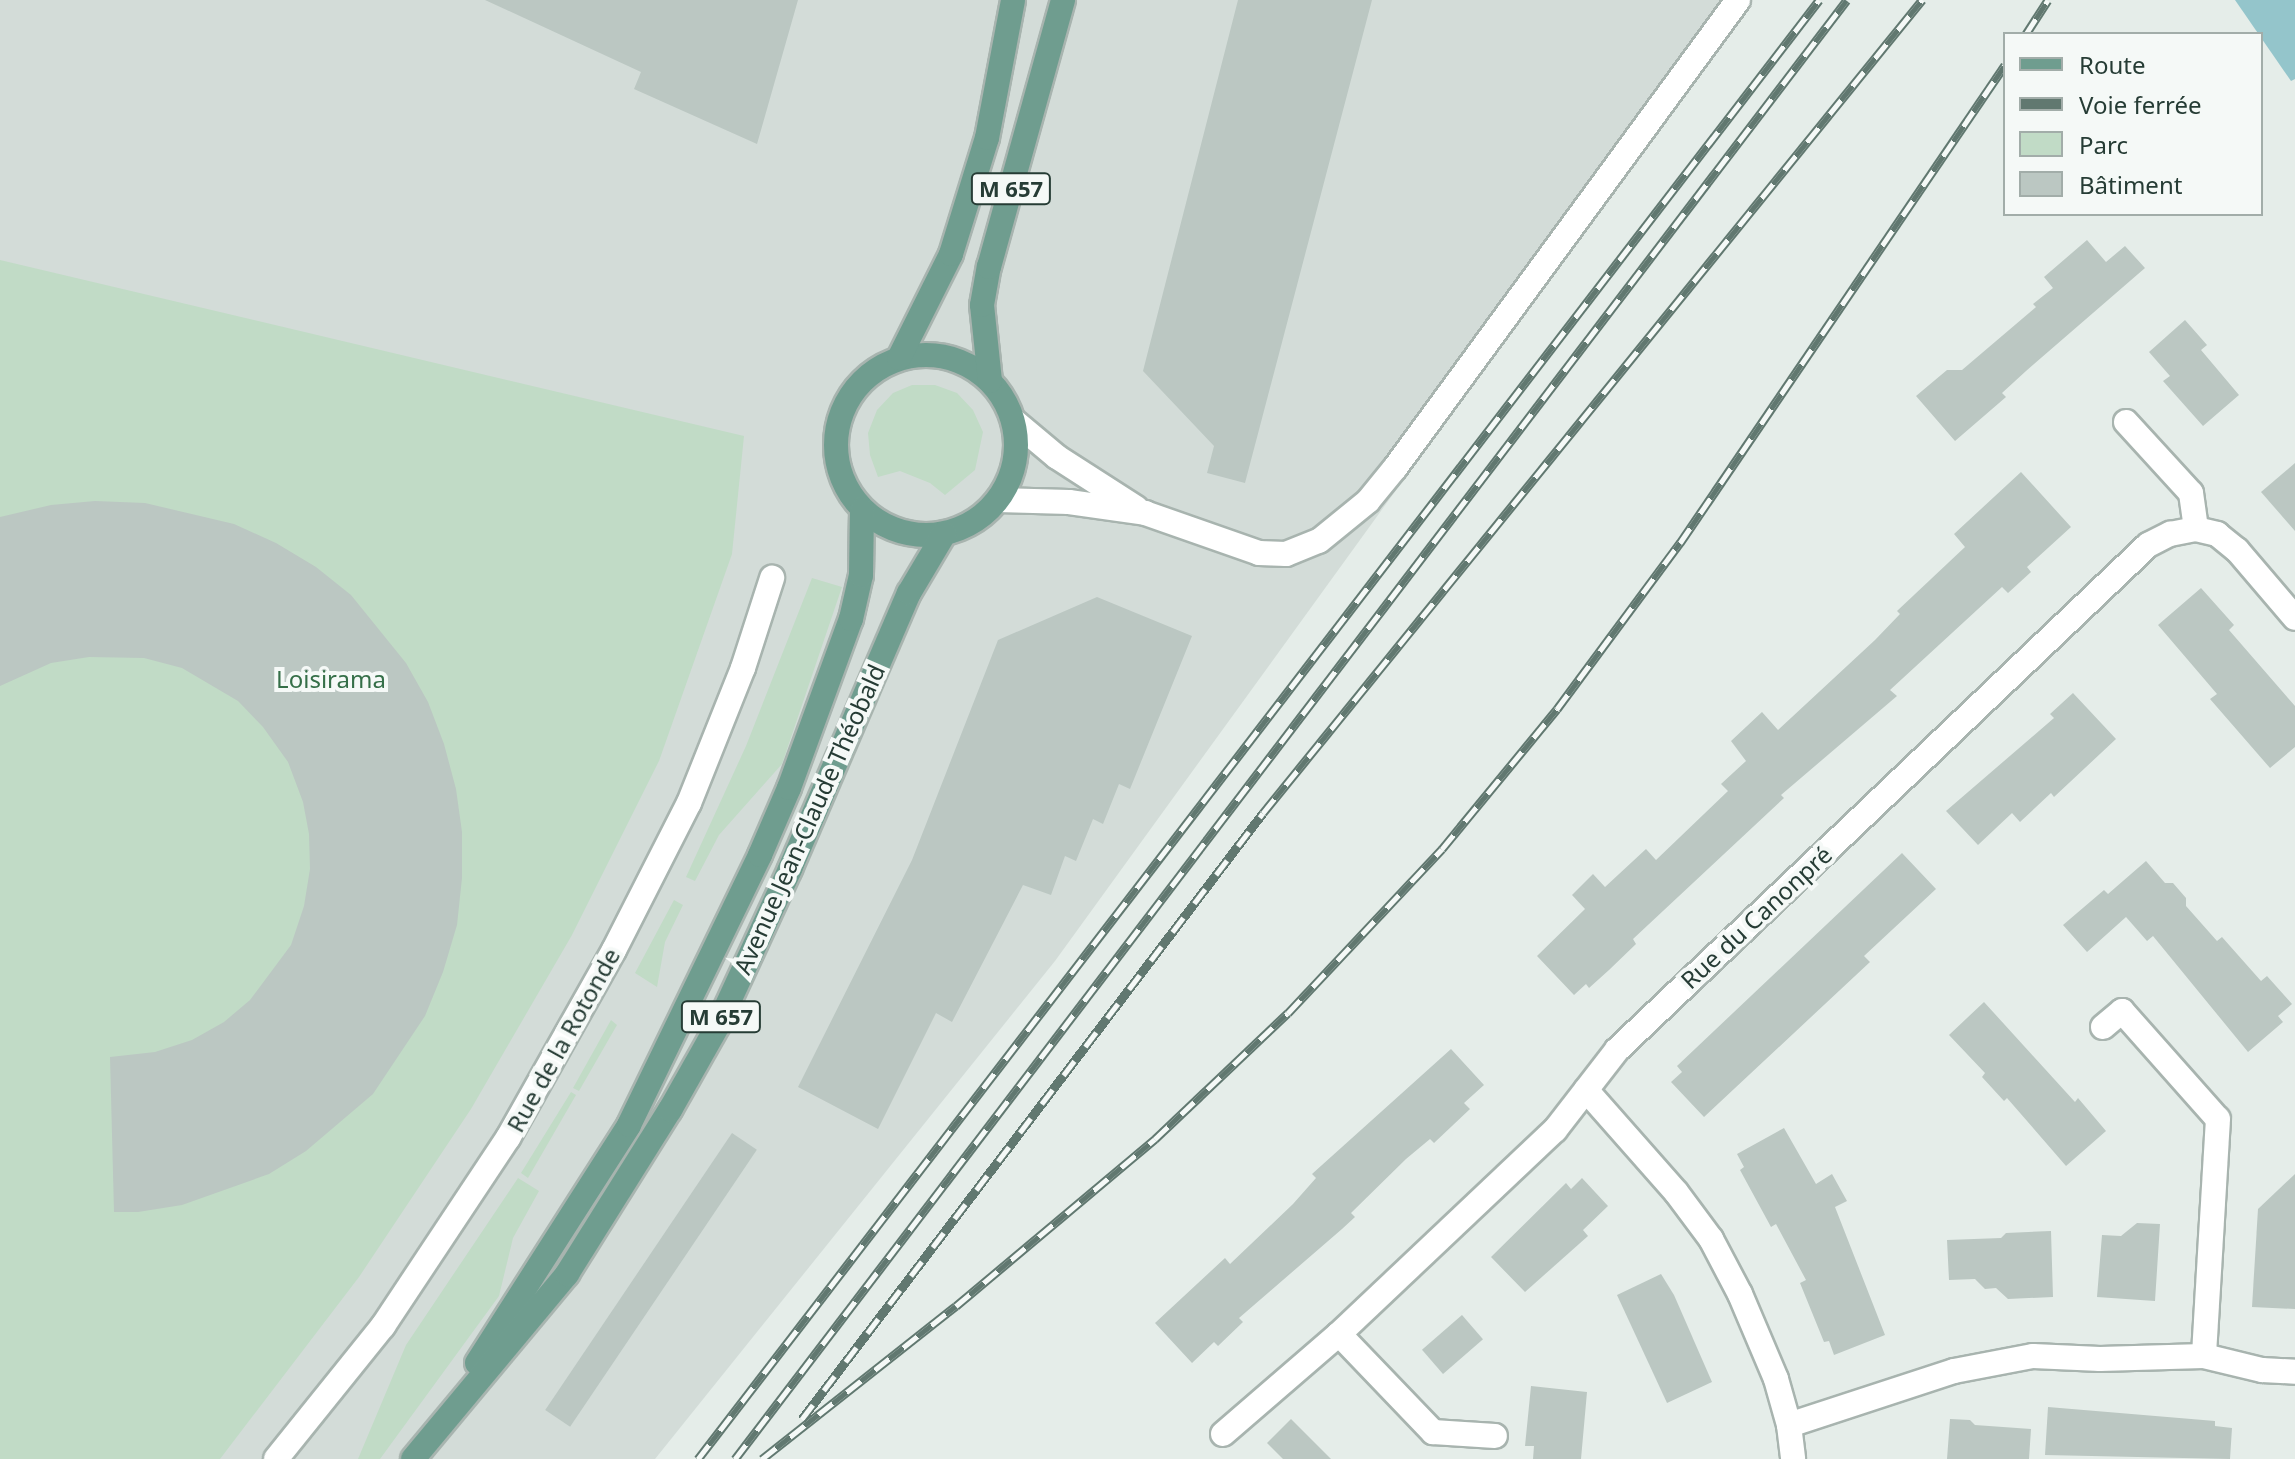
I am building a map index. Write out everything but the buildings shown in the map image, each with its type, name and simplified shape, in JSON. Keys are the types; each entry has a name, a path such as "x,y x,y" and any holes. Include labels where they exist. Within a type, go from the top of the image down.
{"main road":[{"name":"M 657","path":"899,358 932,296 955,239 987,138 1013,0"},
{"name":"M 657","path":"990,381 982,305 989,267 1063,0"},
{"path":"931,354 953,359 990,381 1014,421 1015,462 998,500 974,522 944,534 914,535 886,527 862,510 846,487 836,460 839,418 861,381 899,358 931,354"},
{"name":"Avenue Jean-Claude Théobald","path":"416,1456 629,1125 714,955 789,788 851,619 861,575 862,510"},
{"name":"Avenue Jean-Claude Théobald","path":"416,1456 567,1274 670,1110 718,1025 790,869 909,593 944,534"}],"street":[{"path":"998,500 1069,502 1145,513 1259,553 1286,554 1319,541 1368,501 1738,0"},
{"path":"1014,421 1079,473 1145,513"},
{"path":"2126,422 2191,493 2196,529 2217,534 2237,550 2295,618"},
{"name":"Rue du Canonpré","path":"1223,1434 1339,1334 1555,1130 1617,1050 2148,545 2170,534 2196,529"},
{"name":"Rue de la Rotonde","path":"276,1459 383,1326 508,1138 599,977 689,803 743,668 772,578"},
{"path":"2103,1027 2122,1011 2218,1119 2204,1356"},
{"path":"1586,1090 1676,1192 1711,1239 1746,1308 1776,1379 1789,1425 1793,1459"},
{"path":"1339,1334 1433,1432 1495,1436"},
{"path":"1789,1425 1954,1371 2033,1356 2100,1359 2204,1356 2262,1370 2295,1372"}],"shaded area":[{"path":"0,0 1751,0 1055,961 655,1459 0,1459"}],"green space":[{"name":"Loisirama","path":"0,260 744,436 732,554 659,761 572,935 471,1109 359,1277 220,1459 0,1459"},
{"path":"912,385 935,385 957,393 973,410 983,432 975,470 945,495 930,483 900,471 878,477 870,455 868,433 877,410 893,393"},
{"path":"812,578 842,587 782,764 719,835 695,881 686,877 746,746"},
{"path":"674,900 683,905 665,942 657,987 635,973"},
{"path":"611,1020 617,1025 579,1091 573,1088"},
{"path":"571,1092 576,1095 528,1178 521,1173"},
{"path":"518,1178 539,1191 513,1238 499,1296 380,1459 358,1459 406,1345"}],"water":[{"path":"2235,0 2295,0 2295,79 2291,81 2263,40 2263,32 2257,32"}],"railway":[{"path":"698,1459 1819,0"},
{"path":"735,1459 1847,0"},
{"path":"802,1419 1263,813 1922,0"},
{"path":"2027,32 2048,0"},
{"path":"762,1459 956,1306 1155,1139 1288,1013 1442,849 1557,709 1680,543 2003,68"}]}
